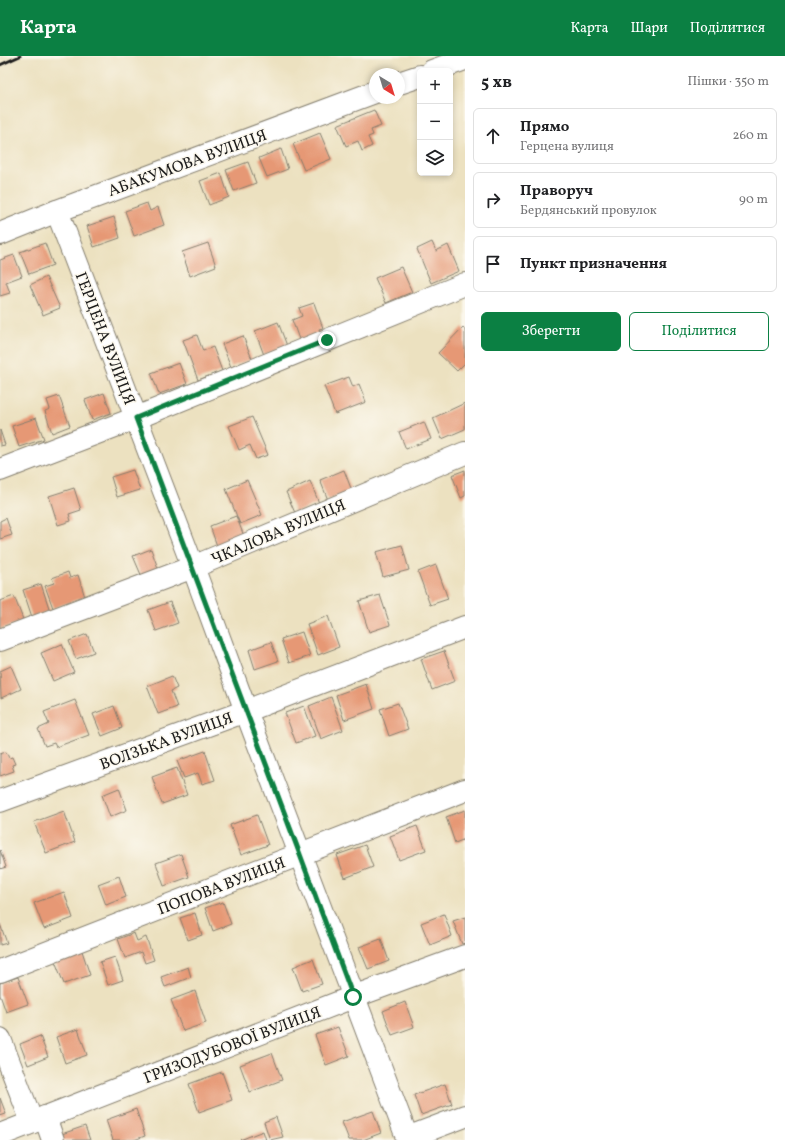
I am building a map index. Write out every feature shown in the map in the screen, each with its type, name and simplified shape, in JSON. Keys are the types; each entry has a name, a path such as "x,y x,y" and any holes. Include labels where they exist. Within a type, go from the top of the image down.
{"street":[{"path":"440,68 465,59"},
{"path":"405,82 417,77"},
{"name":"АБАКУМОВА ВУЛИЦЯ","path":"0,234 57,211 369,94"},
{"name":"ГЕРЦЕНА ВУЛИЦЯ","path":"57,211 193,567 407,1139"},
{"path":"0,470 136,418 465,284"},
{"name":"ЧКАЛОВА ВУЛИЦЯ","path":"0,640 193,567 465,453"},
{"name":"ВОЛЗЬКА ВУЛИЦЯ","path":"0,801 246,711 465,627"},
{"name":"ПОПОВА ВУЛИЦЯ","path":"0,971 465,790"},
{"name":"ГРИЗОДУБОВОЇ ВУЛИЦЯ","path":"0,1135 353,997 465,956"},
{"path":"0,1039 38,1120 53,1140"},
{"path":"407,1139 465,1116"}],"building":[{"path":"374,110 381,126 371,130 373,135 368,137 372,146 362,151 358,141 346,146 337,125"},
{"path":"320,133 331,159 304,170 293,144"},
{"path":"281,149 288,169 267,177 259,158"},
{"path":"248,162 256,183 234,191 226,170"},
{"path":"221,173 229,197 209,205 200,181"},
{"path":"147,203 150,211 158,207 164,225 134,236 125,211"},
{"path":"114,217 120,238 94,247 87,226"},
{"path":"432,242 436,251 448,245 459,271 431,283 417,249"},
{"path":"45,243 53,265 29,274 20,252"},
{"path":"208,243 216,266 190,276 182,252"},
{"path":"14,255 22,276 6,282 10,293 0,296 0,260"},
{"path":"401,267 412,292 386,303 375,278"},
{"path":"46,277 60,308 43,315 30,285"},
{"path":"314,303 323,328 319,329 321,334 300,342 292,320 302,316 299,308"},
{"path":"278,322 287,346 264,355 255,331"},
{"path":"463,327 465,329 465,363 457,371 438,353"},
{"path":"197,335 203,351 213,347 222,371 198,380 183,340"},
{"path":"243,336 252,359 231,367 222,344"},
{"path":"179,363 187,384 159,394 151,373"},
{"path":"349,377 353,387 359,384 366,402 335,414 324,386"},
{"path":"104,393 111,413 92,420 85,400"},
{"path":"59,396 70,426 52,433 45,411 50,409 47,400"},
{"path":"465,403 465,429 442,439 433,418"},
{"path":"252,417 268,455 256,459 250,445 239,450 229,426"},
{"path":"36,418 44,439 19,447 12,426"},
{"path":"424,422 431,439 406,449 399,432"},
{"path":"0,430 5,445 0,446"},
{"path":"133,470 140,490 117,497 111,477"},
{"path":"344,470 352,491 328,500 320,480"},
{"path":"465,470 465,496 461,498 452,475"},
{"path":"247,480 262,515 240,524 226,489"},
{"path":"310,481 319,503 295,513 286,492"},
{"path":"74,488 81,510 69,514 71,521 58,525 49,496"},
{"path":"236,516 244,536 217,546 210,526"},
{"path":"6,518 12,535 0,539 0,521"},
{"path":"402,545 409,570 383,577 376,552"},
{"path":"151,549 159,571 142,577 133,556"},
{"path":"436,565 448,599 430,605 418,572"},
{"path":"68,572 70,578 78,575 85,597 53,608 45,586 54,583 52,578"},
{"path":"41,584 50,611 32,617 23,590"},
{"path":"380,595 390,625 369,632 359,601"},
{"path":"14,596 24,622 0,629 0,601"},
{"path":"170,602 178,623 156,631 148,610"},
{"path":"328,616 339,647 318,655 307,624"},
{"path":"302,632 310,656 289,663 281,639"},
{"path":"87,634 94,652 76,659 69,641"},
{"path":"271,642 278,661 255,669 249,650"},
{"path":"62,644 74,672 53,681 41,653"},
{"path":"444,651 455,681 432,690 421,659"},
{"path":"11,666 21,689 1,698 0,671"},
{"path":"172,676 177,688 171,691 177,707 158,714 147,686"},
{"path":"366,684 374,709 344,720 336,695"},
{"path":"331,697 343,730 321,739 309,706"},
{"path":"75,700 89,735 56,747 54,743 45,746 38,729 49,724 44,712"},
{"path":"398,703 408,729 389,736 380,709"},
{"path":"114,706 122,728 102,736 93,714"},
{"path":"304,706 315,736 296,743 285,713"},
{"path":"205,751 215,780 202,784 198,773 184,778 177,761"},
{"path":"6,752 9,758 12,757 15,764 12,765 14,771 0,776 0,754"},
{"path":"177,768 187,795 162,804 152,777"},
{"path":"119,788 127,810 110,817 102,795"},
{"path":"465,810 465,839 455,843 446,817"},
{"path":"64,811 75,842 46,853 34,822"},
{"path":"257,815 268,845 241,855 230,825"},
{"path":"417,826 426,850 399,860 390,836"},
{"path":"365,845 373,867 345,878 337,855"},
{"path":"0,850 6,867 0,869"},
{"path":"181,854 189,877 164,886 156,863"},
{"path":"119,876 126,897 106,905 98,884"},
{"path":"64,892 73,918 44,929 34,903"},
{"path":"223,902 231,924 213,931 205,908"},
{"path":"195,913 202,935 188,940 180,918"},
{"path":"444,914 452,936 430,945 421,923"},
{"path":"465,917 465,943 462,944 453,921"},
{"path":"0,924 7,943 0,945"},
{"path":"134,933 137,941 146,937 154,960 145,963 141,952 125,958 118,939"},
{"path":"381,939 389,961 368,969 359,947"},
{"path":"82,951 90,975 64,984 55,961"},
{"path":"115,957 123,980 108,985 100,962"},
{"path":"313,959 322,984 302,991 293,967"},
{"path":"188,967 191,977 165,987 161,977"},
{"path":"18,977 28,1004 6,1012 0,995 0,983"},
{"path":"195,991 206,1023 183,1031 171,1000"},
{"path":"405,1002 414,1027 392,1035 383,1011"},
{"path":"338,1027 349,1056 326,1065 315,1035"},
{"path":"78,1029 87,1055 65,1063 56,1037"},
{"path":"40,1036 48,1057 28,1065 20,1044"},
{"path":"272,1053 282,1080 250,1092 240,1065"},
{"path":"222,1072 232,1100 199,1112 189,1084"},
{"path":"445,1084 452,1104 421,1115 414,1095"},
{"path":"0,1098 6,1114 0,1116"},
{"path":"136,1109 145,1136 134,1140 113,1140 106,1120"},
{"path":"373,1111 381,1133 363,1140 349,1140 342,1122"},
{"path":"276,1117 283,1137 270,1140 264,1122"},
{"path":"85,1126 90,1140 58,1140 56,1136"},
{"path":"263,1131 266,1140 240,1140"}],"railway":[{"path":"0,65 20,56"}],"route":[{"path":"327,340 136,418 353,997"}]}
